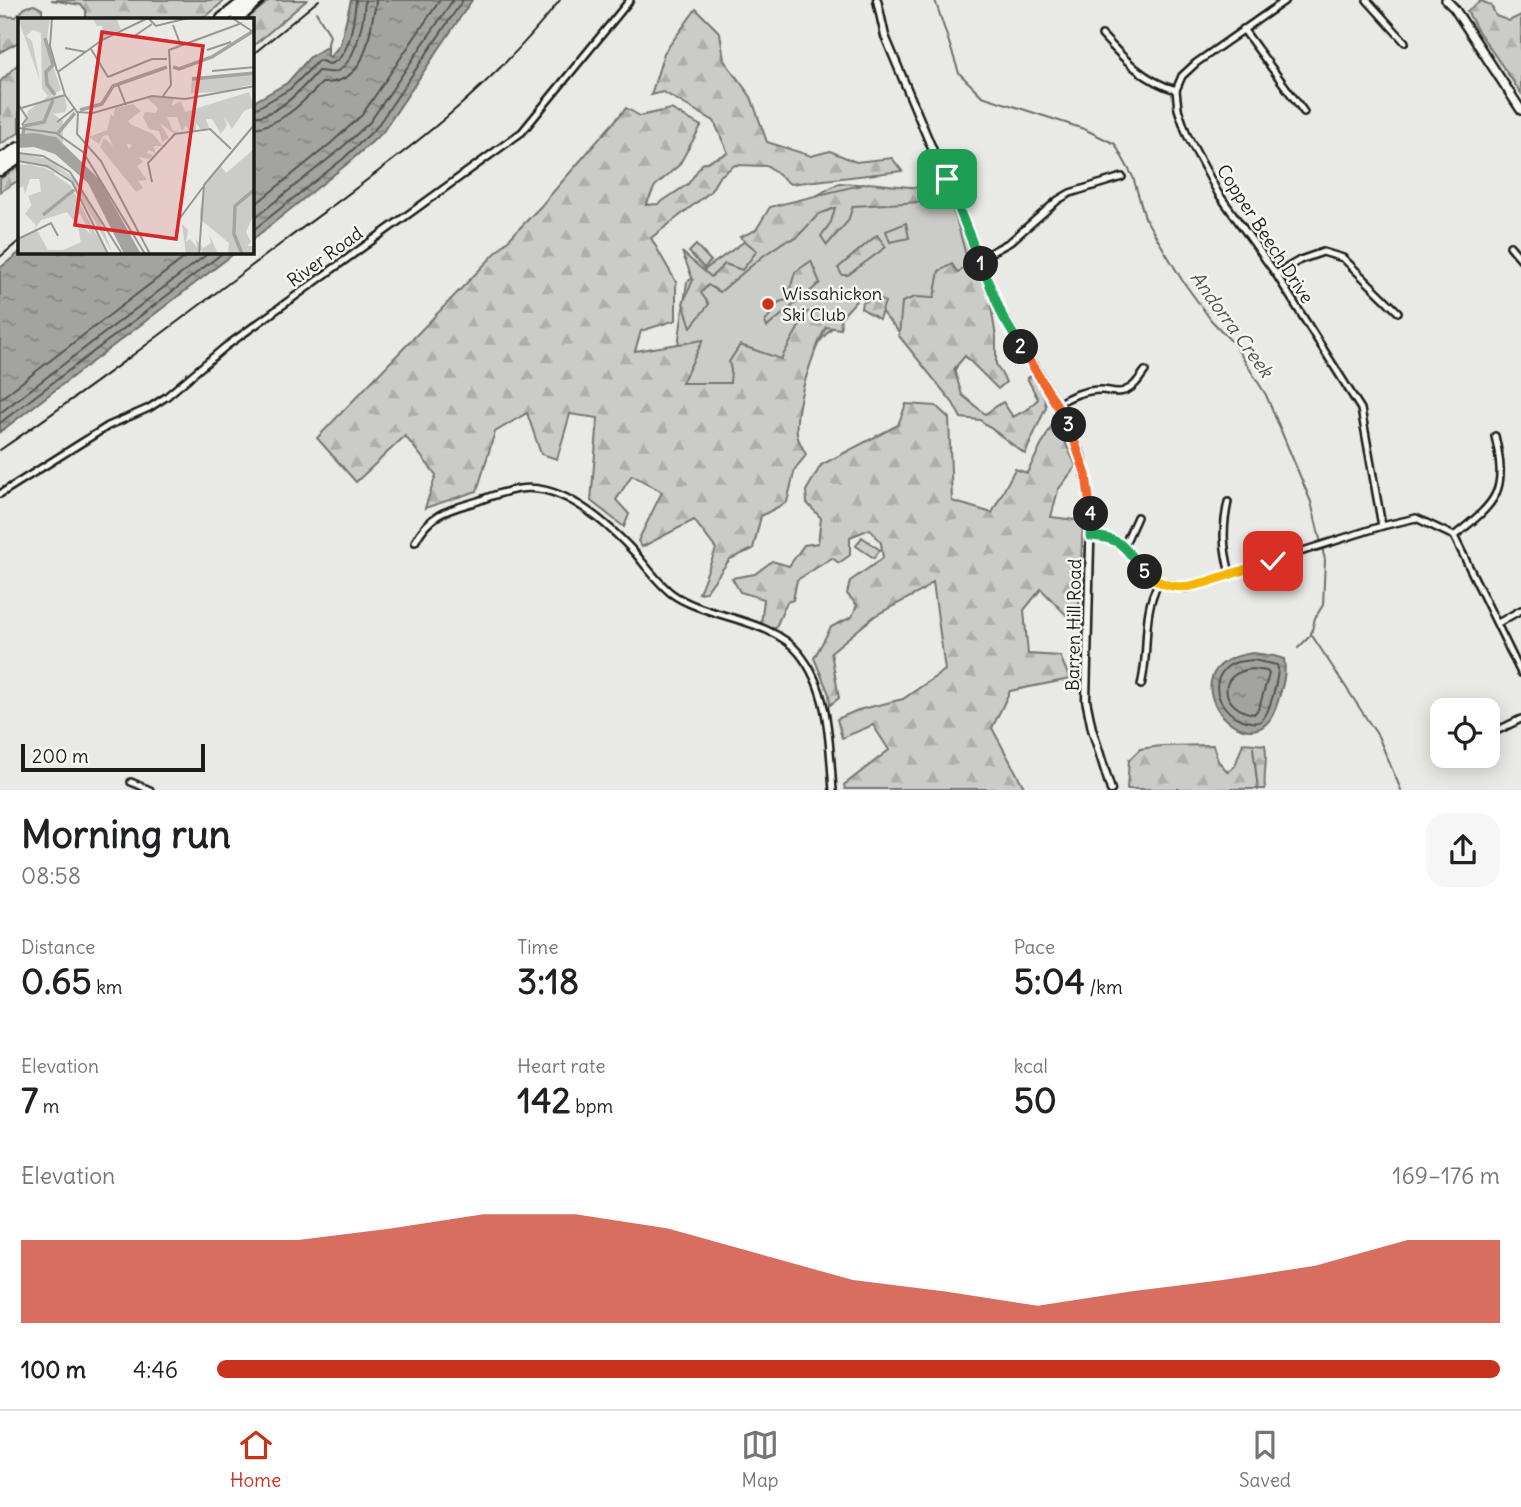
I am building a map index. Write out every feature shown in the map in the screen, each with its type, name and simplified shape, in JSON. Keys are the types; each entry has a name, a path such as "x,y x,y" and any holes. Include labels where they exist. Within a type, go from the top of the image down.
{"highway":[{"path":"223,18 246,0"},
{"path":"238,18 258,0"},
{"path":"0,160 18,149"},
{"path":"0,170 18,159"}],"main road":[{"path":"1447,0 1521,110"}],"street":[{"name":"River Road","path":"0,494 108,426 149,408 166,397 225,347 522,132 630,0"},
{"name":"Barren Hill Road","path":"877,0 885,36 1003,317 1057,404 1075,440 1086,475 1091,501 1086,700 1111,789"},
{"path":"1102,35 1143,75 1158,85 1176,90 1182,76 1196,63 1286,0"},
{"path":"1367,0 1405,42"},
{"path":"1243,29 1304,112"},
{"name":"Copper Beech Drive","path":"1176,90 1178,109 1187,135 1218,193 1276,274 1361,410 1382,526"},
{"path":"979,259 1010,242 1058,200 1070,193 1122,177"},
{"path":"1510,246 1521,259"},
{"path":"1276,274 1300,260 1323,252 1343,258 1398,312"},
{"path":"1057,404 1074,394 1100,390 1122,392 1134,385 1144,371"},
{"path":"1454,536 1480,516 1499,491 1501,459 1495,436"},
{"path":"415,542 423,527 435,516 520,489 538,489 577,503 630,547 671,593 770,632 797,650 813,672 820,691 833,789"},
{"path":"1228,502 1223,524 1223,545 1230,574"},
{"path":"1124,546 1136,517"},
{"path":"1090,536 1111,538 1124,546 1144,572 1159,582 1186,588 1382,526 1416,518 1454,536 1521,673"},
{"path":"1141,685 1145,672 1149,606 1159,582"},
{"path":"1498,623 1521,610"},
{"path":"1500,729 1521,719"},
{"path":"131,782 150,789"}],"green space":[{"path":"51,0 225,0 201,18 86,18 86,10 81,5"},
{"path":"270,0 307,0 254,45 254,18 248,18"},
{"path":"1481,1 1491,5 1496,16 1509,21 1521,15 1521,93 1467,11"},
{"path":"34,5 42,9 42,18 18,18 18,43 0,52 0,16 16,17 26,7"},
{"path":"696,9 720,33 724,60 751,97 767,142 811,156 830,151 856,162 892,158 902,171 790,184 768,166 735,165 719,177 710,192 651,238 676,282 676,320 641,331 635,351 703,340 682,383 730,383 729,362 740,345 781,359 807,312 840,312 841,329 826,327 806,379 797,422 798,437 806,455 795,469 787,502 761,516 753,549 730,559 706,592 699,593 716,549 694,520 642,547 638,541 662,492 632,475 616,500 629,514 624,527 591,501 598,418 570,414 557,459 541,454 527,413 495,432 477,491 425,508 436,475 405,436 356,482 317,438 541,206 626,108 640,116 671,109 701,126 679,165 655,186 646,205 658,204 688,184 702,164 728,153 714,121 663,92 651,95 664,53"},
{"path":"18,64 18,134 0,144 0,82"},
{"path":"18,168 18,181 0,192 0,179"},
{"name":"Wissahickon Ski Club","path":"947,179 996,313 973,326 948,388 864,292 774,392 725,431 672,387 687,282 779,217 839,183 925,188"},
{"path":"944,182 959,214 956,216 942,190 921,202 853,206 848,221 827,245 821,236 831,222 835,208 819,214 796,238 785,241 763,256 720,292 708,285 701,293 709,304 691,327 683,303 693,280 682,252 711,277 725,264 742,270 757,251 740,237 756,230 770,207 868,183 920,188"},
{"path":"957,222 961,223 988,288 996,337 996,364 1006,382 998,389 965,356 954,369 962,395 985,414 1003,402 1013,417 1028,409 1038,399 1027,378 1033,375 1044,396 1046,407 1025,454 980,420 961,418 953,403 899,336 902,302 915,297 934,298 939,271 952,264 958,273 968,263"},
{"path":"906,223 909,238 890,242 886,231"},
{"path":"877,235 886,247 848,275 842,275 838,268"},
{"path":"696,245 711,261 704,268 689,252"},
{"path":"811,261 820,283 767,327 765,322 779,302 787,300 795,272"},
{"path":"876,297 885,302 879,319 861,308 862,303"},
{"path":"906,404 936,406 949,418 952,501 992,513 1015,469 1027,473 1055,419 1076,466 1058,490 1051,517 1083,521 1078,627 1041,589 1024,610 1028,654 1060,656 1070,679 1010,691 992,728 1025,789 845,789 844,785 889,750 873,725 842,738 837,719 858,710 903,699 945,670 933,582 920,592 876,615 831,652 839,698 830,705 829,694 814,658 831,627 852,617 857,605 847,594 850,581 883,558 881,543 870,529 850,537 850,555 839,563 832,558 797,580 793,600 787,602 775,629 761,625 764,599 740,592 732,578 755,574 772,561 789,566 804,545 818,543 821,518 807,503 806,491 821,465 898,425"},
{"path":"862,537 880,550 874,558 856,546"},
{"path":"1243,743 1265,745 1265,789 1127,789 1129,760 1140,749 1213,745 1218,761 1228,772 1235,766"}],"water":[{"path":"351,0 472,0 382,133 254,238 254,102 287,83 310,57 328,46 330,57 340,45"},
{"path":"18,254 233,254 0,432 0,268"},
{"path":"1253,653 1284,659 1285,671 1276,707 1264,725 1249,730 1233,724 1219,711 1211,694 1212,677 1225,662"}],"waterway":[{"name":"Andorra Creek","path":"935,0 959,73 982,96 1084,129 1115,144 1133,177 1145,218 1182,280 1211,320 1234,344 1266,395 1311,502 1325,560 1323,605 1315,618 1311,634 1378,736 1401,790"},
{"path":"316,12 330,35 327,48"},
{"path":"1298,648 1311,635"},
{"path":"1253,747 1258,790"}],"railway":[{"path":"254,53 319,0"},
{"path":"0,450 394,160 498,70 560,0"},
{"path":"0,257 18,242"}],"place":[{"name":"Wissahickon Ski Club","path":"768,304"}],"route":[{"path":"947,179 1003,317 1062,412 1075,440 1090,495 1090,536 1116,540 1149,575 1159,582 1181,588 1273,561"}]}
